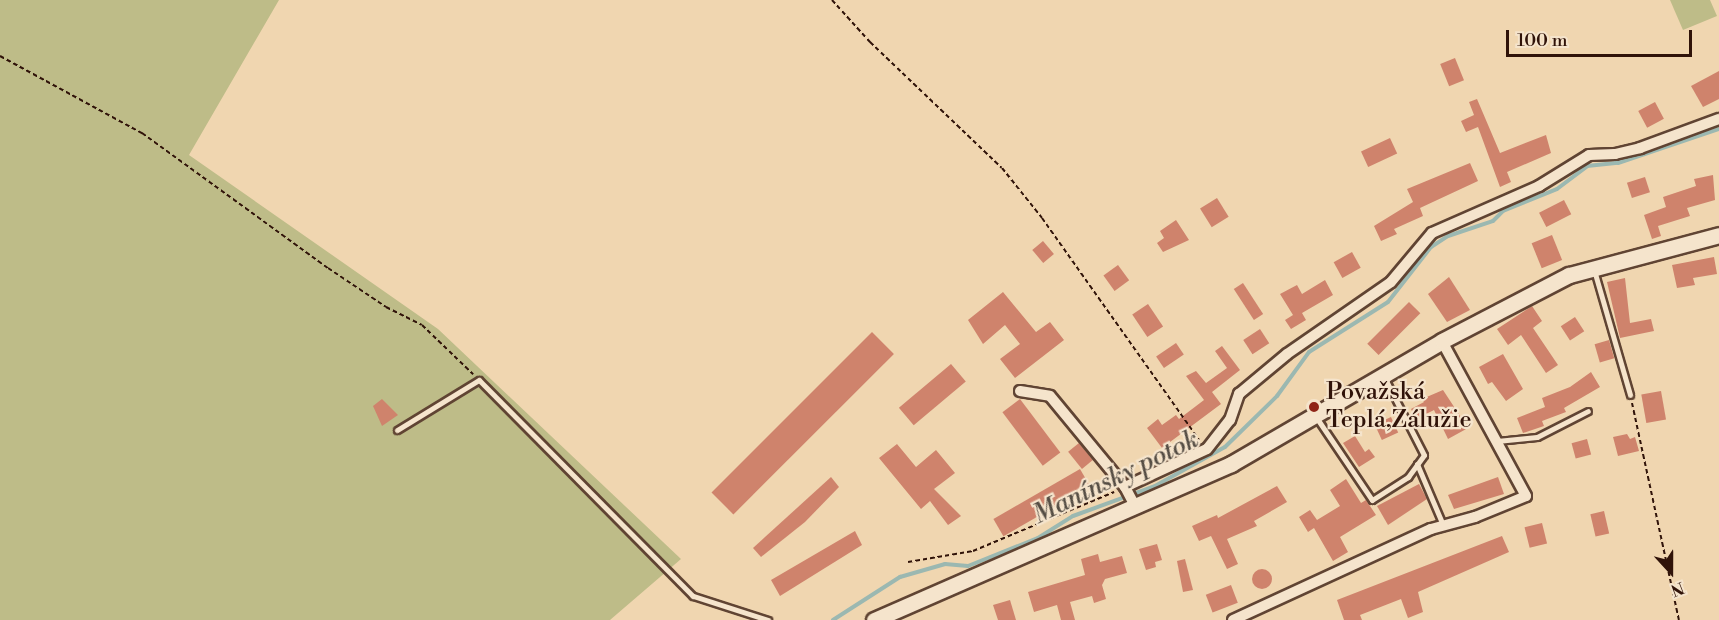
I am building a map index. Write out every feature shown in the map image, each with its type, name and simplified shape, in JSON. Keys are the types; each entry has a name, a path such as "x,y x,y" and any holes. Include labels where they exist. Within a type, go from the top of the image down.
{"street":[{"path":"1125,487 1206,449 1230,420 1239,394 1287,354 1390,282 1432,233 1539,186 1588,155 1640,148 1719,119"},
{"path":"874,620 1231,464 1442,341 1569,275 1719,235"},
{"path":"1233,620 1443,525 1526,495 1442,341"},
{"path":"1020,391 1050,396 1125,487 1136,506"}],"lane":[{"path":"1594,268 1630,395"},
{"path":"1315,415 1372,500 1408,477 1424,455 1383,375"},
{"path":"397,430 479,380 693,596 768,620"},
{"path":"1497,441 1537,437 1588,411"},
{"path":"1417,464 1443,525"}],"path":[{"path":"832,0 870,42 1002,168 1042,218 1206,449"},
{"path":"0,56 142,133 347,281 422,325 479,380"},
{"path":"1630,395 1679,620"},
{"path":"908,562 973,551 1125,487"}],"shaded area":[{"path":"0,0 279,0 189,155 438,329 681,559 610,620 0,620"},
{"path":"1670,0 1710,0 1717,16 1683,30"}],"building":[{"path":"1455,58 1464,80 1449,86 1440,64"},
{"path":"1719,71 1719,99 1703,107 1691,86"},
{"path":"1477,99 1500,153 1546,135 1551,153 1507,172 1511,182 1500,187 1478,127 1466,132 1461,121 1474,115 1469,102"},
{"path":"1655,102 1664,119 1647,128 1638,111"},
{"path":"1390,138 1397,153 1368,167 1361,152"},
{"path":"1470,163 1478,181 1420,208 1423,216 1394,229 1397,234 1381,241 1374,226 1413,202 1407,189"},
{"path":"1713,175 1715,200 1687,208 1690,216 1658,226 1661,236 1652,239 1644,215 1666,207 1663,197 1696,186 1694,179"},
{"path":"1645,177 1650,192 1632,198 1627,183"},
{"path":"1217,198 1229,217 1212,227 1200,209"},
{"path":"1564,200 1571,214 1546,227 1539,213"},
{"path":"1176,220 1189,240 1163,252 1157,243 1164,238 1160,231"},
{"path":"1552,235 1562,260 1542,268 1532,243"},
{"path":"1043,241 1054,254 1043,263 1032,250"},
{"path":"1352,252 1361,268 1342,278 1334,262"},
{"path":"1714,257 1717,274 1693,278 1695,285 1677,288 1672,265"},
{"path":"1118,265 1129,280 1115,291 1103,276"},
{"path":"1449,277 1470,310 1447,322 1428,294"},
{"path":"1625,278 1630,323 1651,319 1654,331 1620,338 1607,282"},
{"path":"1325,280 1333,295 1302,313 1306,320 1291,329 1285,320 1293,315 1280,294 1297,285 1302,294"},
{"path":"1243,283 1263,314 1254,320 1234,289"},
{"path":"1003,292 1036,332 1050,322 1064,340 1015,378 1000,359 1020,344 1005,325 983,344 968,320"},
{"path":"1409,302 1420,313 1379,355 1367,344"},
{"path":"1148,304 1163,326 1147,337 1132,315"},
{"path":"1532,306 1542,321 1533,328 1558,365 1546,373 1521,335 1508,345 1497,329"},
{"path":"1575,317 1584,331 1570,341 1561,326"},
{"path":"1260,329 1269,343 1252,354 1243,340"},
{"path":"872,332 894,354 733,514 711,493"},
{"path":"1609,340 1614,358 1600,362 1595,344"},
{"path":"1176,343 1184,355 1164,368 1156,356"},
{"path":"1222,346 1240,370 1212,392 1221,404 1162,448 1147,428 1158,419 1162,425 1176,415 1179,419 1204,400 1186,376 1196,371 1206,383 1227,368 1215,351"},
{"path":"1503,354 1523,389 1506,401 1492,382 1488,384 1479,367"},
{"path":"951,364 966,382 914,425 899,408"},
{"path":"1591,372 1600,387 1564,408 1566,412 1542,421 1544,426 1523,433 1517,418 1545,407 1542,398 1570,387"},
{"path":"1443,390 1468,428 1448,439 1434,410 1416,419 1411,409 1424,402 1422,399"},
{"path":"1661,391 1666,420 1646,423 1641,394"},
{"path":"382,399 398,415 382,426 373,406"},
{"path":"1020,399 1060,453 1043,466 1002,412"},
{"path":"1391,417 1398,432 1382,440 1375,425"},
{"path":"1627,434 1630,439 1635,437 1639,451 1618,456 1613,437"},
{"path":"1355,436 1365,452 1369,449 1375,457 1359,467 1343,443"},
{"path":"1587,439 1591,454 1576,459 1572,443"},
{"path":"1079,443 1093,460 1082,469 1068,452"},
{"path":"897,444 916,467 936,450 955,473 934,489 961,516 948,525 930,501 921,509 879,458"},
{"path":"1080,469 1090,486 1003,536 993,519"},
{"path":"831,477 839,487 805,522 761,557 753,548"},
{"path":"1498,477 1504,494 1454,509 1448,495"},
{"path":"1346,479 1361,503 1366,500 1376,515 1340,537 1348,552 1333,561 1314,528 1308,532 1299,517 1310,510 1317,520 1340,506 1330,490"},
{"path":"1419,484 1427,499 1388,525 1377,506"},
{"path":"1277,486 1287,502 1254,521 1257,526 1227,539 1238,564 1227,569 1211,536 1199,541 1192,526 1217,515 1218,518"},
{"path":"1604,511 1609,533 1596,537 1590,514"},
{"path":"1542,523 1547,543 1530,548 1525,527"},
{"path":"855,531 862,545 780,596 771,580"},
{"path":"1502,536 1509,552 1418,592 1423,612 1408,618 1401,599 1360,615 1362,620 1344,620 1337,600"},
{"path":"1157,544 1162,560 1155,562 1156,567 1146,570 1139,549"},
{"path":"1098,554 1100,562 1122,556 1127,573 1105,579 1102,585 1106,599 1094,603 1092,596 1070,602 1075,620 1061,620 1057,605 1034,612 1028,592 1085,575 1081,559"},
{"path":"1185,559 1193,590 1183,592 1177,561"},
{"path":"1262,569 1269,572 1272,579 1269,586 1262,589 1255,586 1252,579 1255,572"},
{"path":"1231,585 1238,603 1213,612 1206,595"},
{"path":"1010,600 1016,620 998,620 993,605"}],"waterway":[{"name":"Manínsky potok","path":"833,620 900,577 945,564 968,566 1038,538 1073,516 1155,486 1225,447 1277,396 1309,352 1388,302 1431,247 1448,236 1493,221 1503,211 1557,189 1587,166 1618,163 1719,129"}],"place":[{"name":"Považská Teplá,Zálužie","path":"1314,407"}]}
